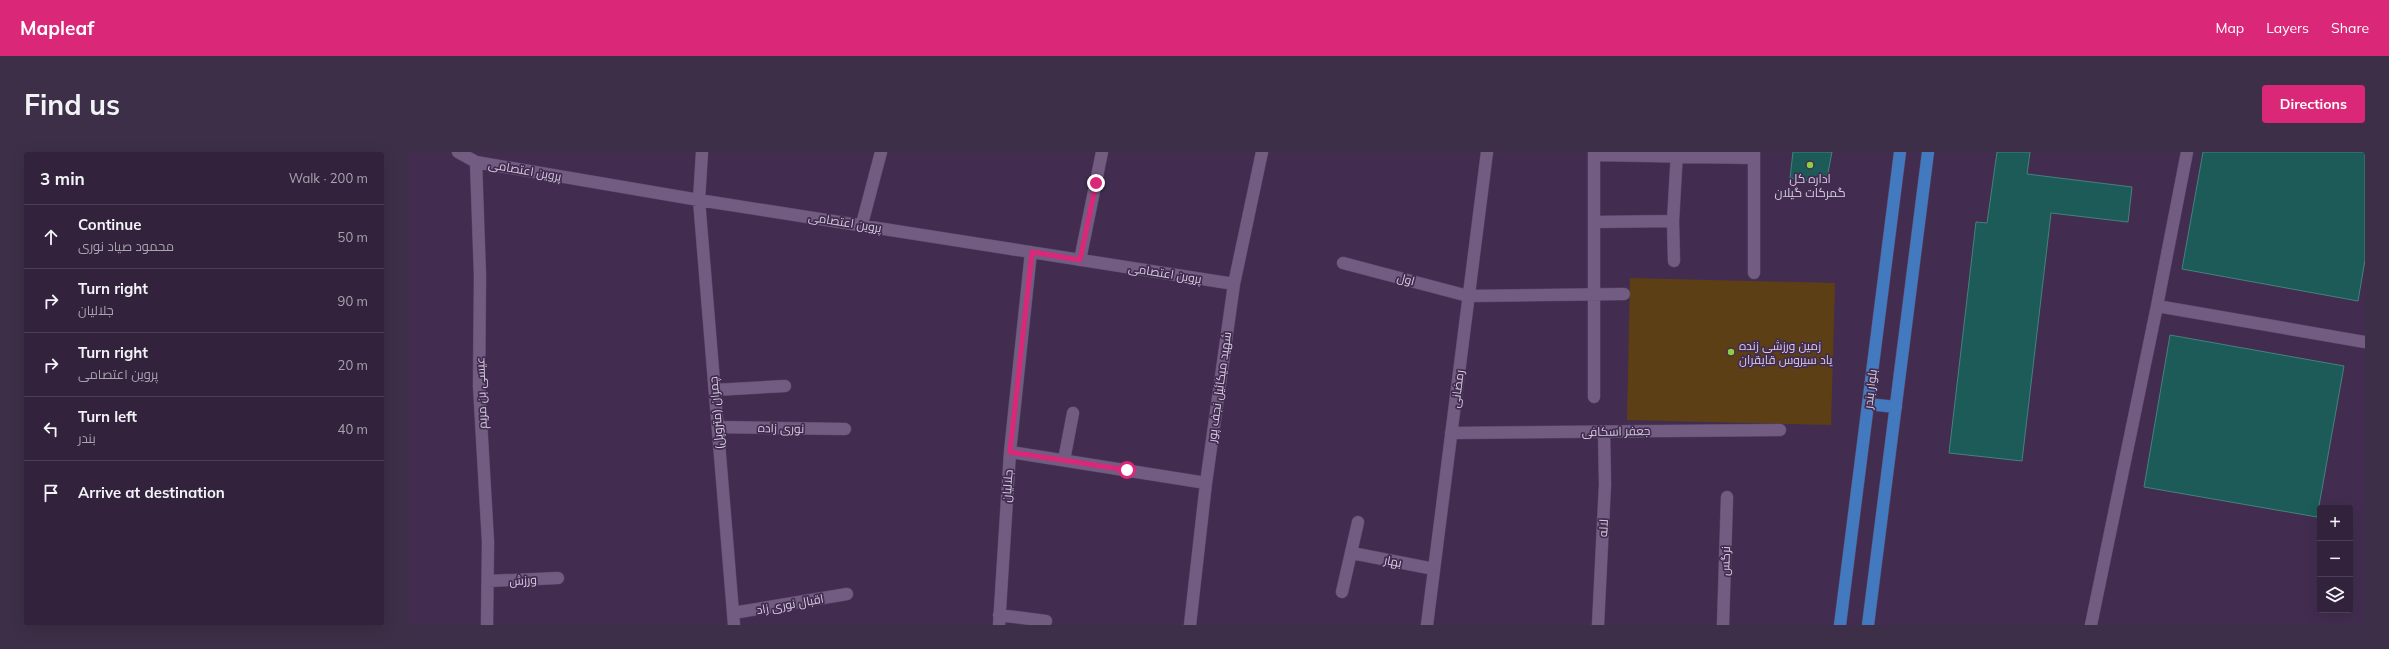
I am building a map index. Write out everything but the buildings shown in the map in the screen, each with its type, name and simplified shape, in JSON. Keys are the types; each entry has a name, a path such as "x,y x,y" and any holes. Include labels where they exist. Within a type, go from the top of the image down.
{"main road":[{"name":"بلوار بندر","path":"1840,625 1900,152"},
{"path":"1868,625 1928,152"},
{"path":"1868,404 1896,407"}],"street":[{"name":"پروین اعتصامی","path":"458,152 476,162 699,200 862,224 1234,284"},
{"name":"چمران (متروپل)","path":"702,152 699,200 733,619"},
{"path":"862,224 881,152"},
{"path":"1080,260 1102,152"},
{"name":"شهید میکائیل نجف پور","path":"1190,625 1206,483 1234,284 1262,152"},
{"name":"رمضانی","path":"1427,625 1487,152"},
{"path":"2091,625 2158,306 2186,152"},
{"path":"1594,396 1594,153 1754,155 1754,272"},
{"path":"1674,261 1673,222 1677,154"},
{"name":"عیسی بن مریم","path":"476,162 480,276 479,386 488,542 487,625"},
{"path":"1594,222 1673,222"},
{"name":"جلالیان","path":"999,620 1010,452 1032,252"},
{"name":"اول","path":"1343,263 1468,296 1624,294"},
{"path":"2158,306 2365,342"},
{"path":"715,390 785,386"},
{"path":"1064,460 1073,413"},
{"name":"نوری زاده","path":"718,427 845,429"},
{"name":"جعفر اسکافی","path":"1451,433 1780,430"},
{"name":"لاله","path":"1598,625 1605,484 1604,432"},
{"path":"1010,452 1206,483"},
{"name":"نرگس","path":"1723,625 1727,497"},
{"path":"1342,592 1358,522"},
{"name":"بهار","path":"1352,553 1434,569"},
{"name":"ورزش","path":"488,581 558,578"},
{"name":"اقبال نوری زاد","path":"733,619 847,594"},
{"path":"999,620 1046,620"}],"shaded area":[{"name":"زمین ورزشی زنده یاد سیروس قایقران","path":"1630,278 1835,283 1831,425 1627,420"}],"place":[{"name":"اداره کل گمرکات گیلان","path":"1810,165"},
{"name":"زمین ورزشی زنده یاد سیروس قایقران","path":"1731,352"}],"route":[{"path":"1096,183 1080,260 1032,252 1010,452 1127,470"}]}
